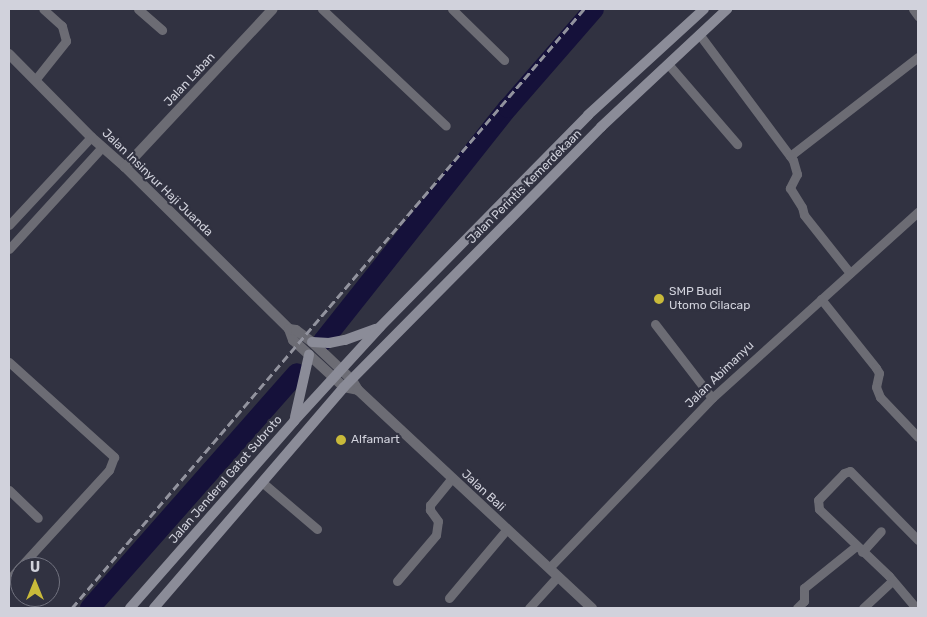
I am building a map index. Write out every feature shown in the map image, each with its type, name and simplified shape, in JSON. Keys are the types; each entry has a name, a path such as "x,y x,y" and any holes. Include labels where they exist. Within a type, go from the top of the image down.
{"main road":[{"name":"Jalan Perintis Kemerdekaan","path":"337,373 588,115 704,9"},
{"name":"Jalan Perintis Kemerdekaan","path":"348,383 601,127 728,9"},
{"path":"588,115 601,127"},
{"path":"312,342 329,343 345,340 380,328"},
{"path":"294,421 309,355"},
{"name":"Jalan Jenderal Gatot Subroto","path":"130,608 337,373"},
{"path":"154,608 348,383"}],"street":[{"path":"35,80 66,42 62,26 43,9"},
{"path":"138,9 162,30"},
{"name":"Jalan Laban","path":"125,168 273,9"},
{"path":"322,9 446,126"},
{"path":"452,9 504,60"},
{"path":"913,9 918,16"},
{"path":"699,34 793,154 797,170 790,188 802,207 804,215 850,273"},
{"name":"Jalan Insinyur Haji Juanda","path":"9,54 91,138 125,168 289,328 293,340 309,355 337,373"},
{"path":"793,154 918,57"},
{"path":"668,64 737,144"},
{"path":"19,238 9,227 91,138"},
{"path":"9,249 102,147"},
{"name":"Jalan Abimanyu","path":"549,568 712,398 918,212"},
{"path":"821,298 876,368 878,374 876,387 880,397 918,437"},
{"path":"655,324 712,398"},
{"name":"Jalan Insinyur Haji Juanda","path":"289,328 296,330 312,342 337,373 348,383"},
{"path":"9,362 112,454 114,461 109,470 29,557"},
{"name":"Jalan Bali","path":"348,383 358,390 506,530 592,608"},
{"path":"916,608 892,581 824,515 817,504 818,500 848,471 874,494 918,540"},
{"path":"396,581 436,535 438,521 430,510 430,505 452,478"},
{"path":"263,483 317,529"},
{"path":"9,490 38,518"},
{"path":"449,598 506,530"},
{"path":"797,608 804,601 804,588 881,531"},
{"path":"529,608 558,576"},
{"path":"863,608 892,581"}],"waterway":[{"path":"323,341 508,108 594,9"},
{"path":"90,608 297,373"}],"railway":[{"path":"72,608 584,9"}],"place":[{"name":"SMP Budi Utomo Cilacap","path":"659,299"},
{"name":"Alfamart","path":"341,440"}]}
